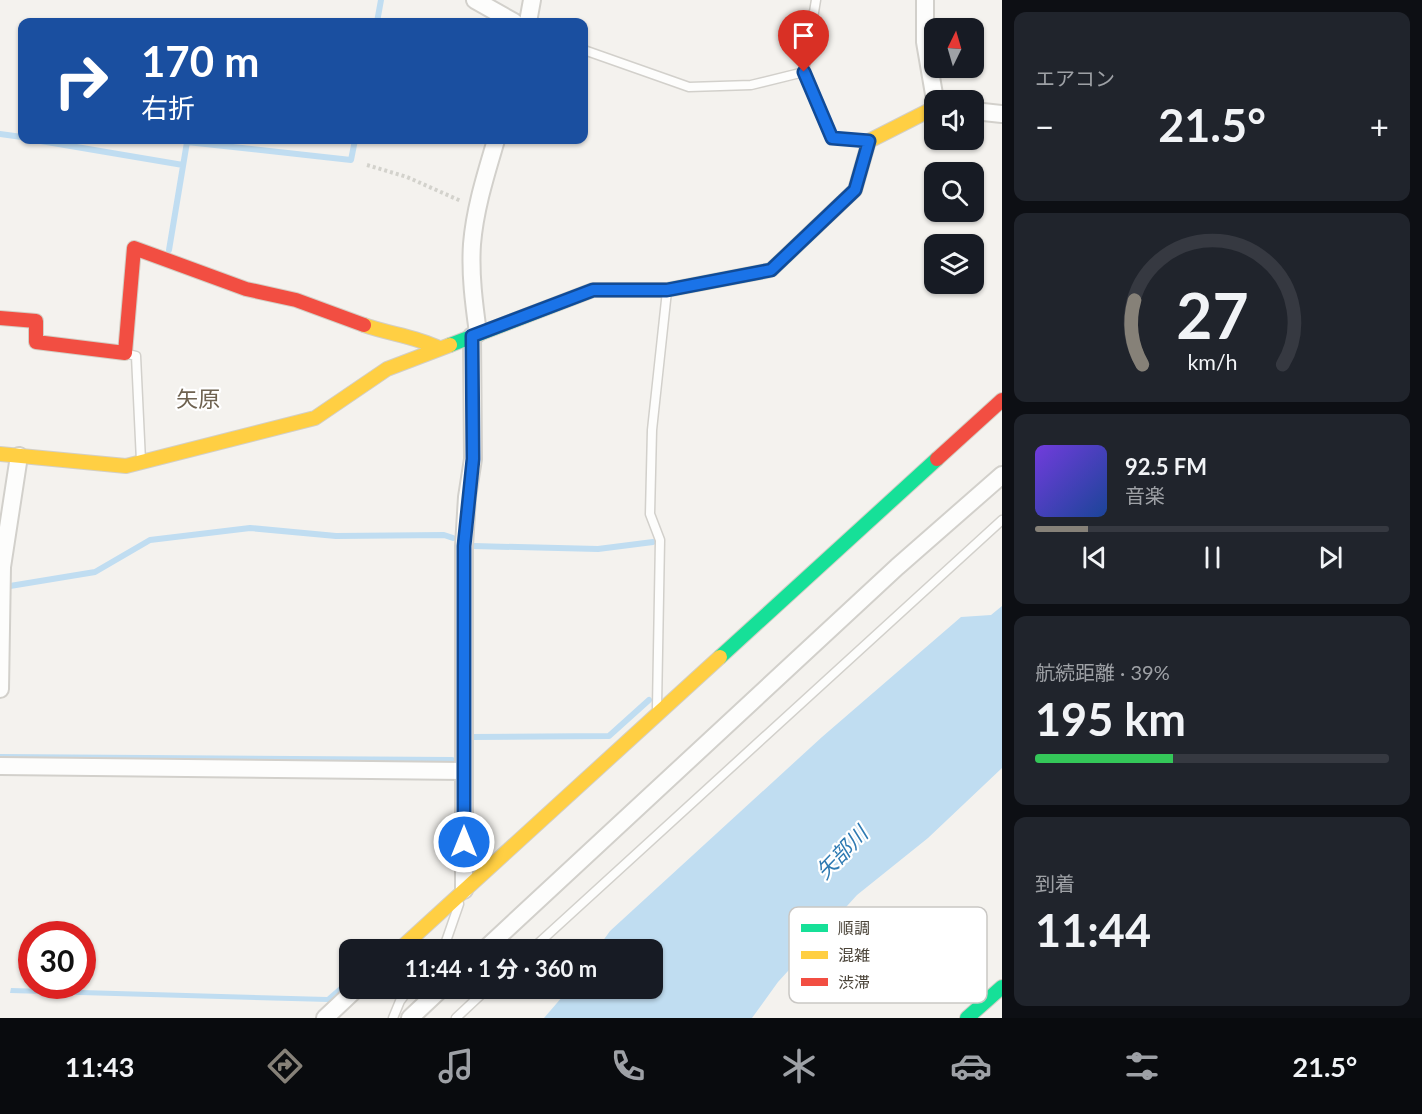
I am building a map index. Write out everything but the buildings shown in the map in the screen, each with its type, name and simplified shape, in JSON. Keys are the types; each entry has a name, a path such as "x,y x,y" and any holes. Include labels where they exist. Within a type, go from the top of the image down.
{"street":[{"path":"475,0 507,18"},
{"path":"529,18 532,0"},
{"path":"925,0 925,42 933,90"},
{"path":"984,112 1002,114"},
{"path":"0,454 126,466 315,418 387,369 593,290 667,290 771,270 855,190 869,141 924,113"},
{"path":"464,890 464,546 473,459 475,334 472,244 477,206 495,144"},
{"path":"0,318 36,321 36,342 125,353 134,248 246,290 296,300 388,334 423,340 439,348"},
{"path":"411,939 1002,400"},
{"path":"0,688 2,567 20,456"},
{"path":"496,939 889,575 1002,475"},
{"path":"0,766 464,771"},
{"path":"987,1001 1002,987"},
{"path":"325,1018 345,999"},
{"path":"410,1018 430,999"},
{"path":"968,1018 984,1003"}],"lane":[{"path":"816,0 804,72 832,138 869,141"},
{"path":"588,51 689,87 751,85 804,72"},
{"path":"657,714 660,540 650,514 652,429 667,290"},
{"path":"125,353 136,356 141,462"},
{"path":"543,939 1002,520"},
{"path":"447,939 464,890"},
{"path":"393,1018 402,999"},
{"path":"456,1018 476,999"}],"path":[{"path":"367,165 407,177 440,194 477,206"}],"water":[{"name":"矢部川","path":"1002,606 1002,768 928,838 857,895 846,907 789,907 789,970 752,1018 544,1018 560,999 663,999 663,939 604,939 610,931 822,737 961,617 991,615"},
{"path":"339,987 339,993 329,1002 96,995 96,990 327,997"},
{"path":"11,988 18,988 18,993 10,993"}],"waterway":[{"path":"378,18 381,0"},
{"path":"0,134 18,136"},
{"path":"59,144 183,165"},
{"path":"169,250 187,144"},
{"path":"205,144 351,160 354,144"},
{"path":"10,586 95,572 150,540 250,528 336,536 444,535 453,538"},
{"path":"473,546 598,549 653,542"},
{"path":"472,737 609,736 649,700"},
{"path":"0,757 452,760"}],"traffic: fast":[{"path":"450,345 593,290 667,290 771,270 815,228"},
{"path":"720,657 937,459"},
{"path":"987,1000 1002,987"},
{"path":"967,1018 984,1003"}],"traffic: slow":[{"path":"815,228 855,190 869,141 924,113"},
{"path":"364,325 439,348"},
{"path":"0,454 126,466 315,418 387,369 450,345"},
{"path":"411,939 720,657"}],"traffic: jam":[{"path":"0,318 36,321 36,342 125,353 134,248 246,289 296,300 364,325"},
{"path":"937,459 1002,400"}],"district":[{"name":"矢原","path":"198,398"}],"route":[{"path":"464,842 464,546 467,497 473,459 472,336 593,290 667,290 771,270 855,190 869,141 832,138 804,72"}]}
